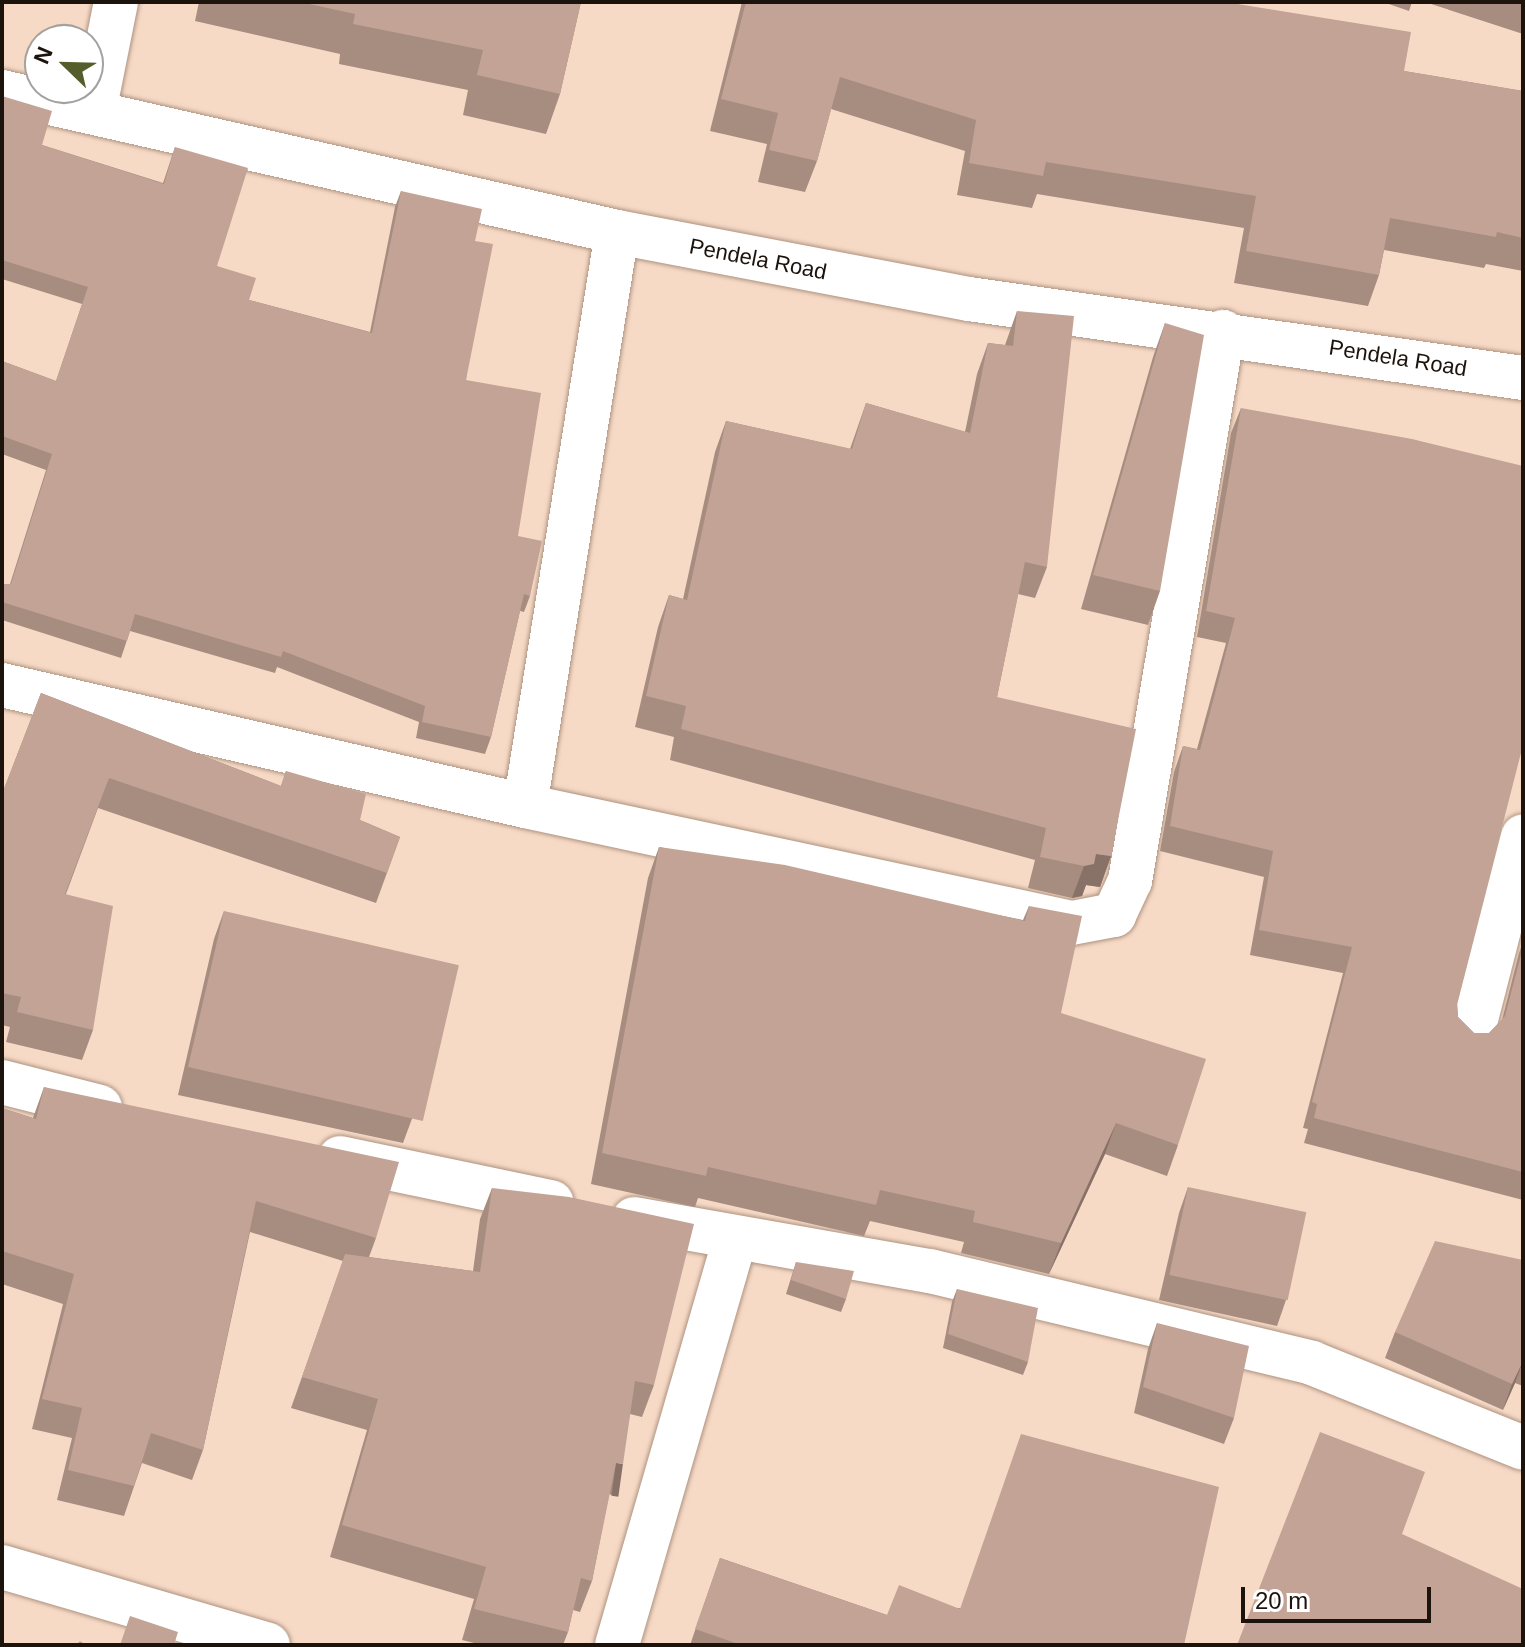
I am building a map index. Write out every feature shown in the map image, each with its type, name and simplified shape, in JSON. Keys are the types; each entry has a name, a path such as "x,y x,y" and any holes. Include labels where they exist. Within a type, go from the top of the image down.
{"street":[{"path":"94,112 116,2"},
{"name":"Pendela Road","path":"2,92 617,232 969,299 1223,332 1523,378"},
{"path":"525,806 617,232"},
{"path":"2,685 525,806 1072,923 1114,915 1130,881 1223,332"},
{"path":"1472,1035 1523,836"},
{"path":"2,1082 135,1114"},
{"path":"304,1150 734,1241 930,1271 1312,1363 1523,1448"},
{"path":"617,1645 734,1241"},
{"path":"2,1567 261,1644"}],"building":[{"path":"300,2 581,2 560,94 477,75 483,50 353,24 355,14"},
{"path":"746,2 1225,2 1411,32 1404,71 1523,91 1523,238 1497,232 1496,237 1390,218 1379,275 1246,251 1256,196 1046,162 1043,176 969,163 976,120 840,77 817,161 769,150 778,113 721,99"},
{"path":"2,96 52,111 42,145 164,184 175,147 248,168 217,266 256,278 249,300 372,333 401,191 482,209 475,241 493,244 466,380 541,393 518,536 542,541 530,596 524,594 491,737 422,722 425,706 283,651 281,657 135,614 127,641 2,602 2,584 11,584 52,454 2,436 2,361 56,381 88,287 2,260"},
{"path":"1017,311 1074,316 1047,567 1025,562 997,697 1136,729 1111,856 1096,854 1094,864 1084,866 1040,857 1046,828 681,729 686,706 646,696 669,595 687,600 726,421 852,449 866,403 970,433 988,343 1013,346"},
{"path":"1165,323 1204,335 1160,591 1093,575"},
{"path":"1241,408 1412,439 1523,466 1523,745 1457,1003 1458,1017 1474,1033 1489,1033 1505,1016 1523,947 1523,1172 1314,1118 1317,1104 1312,1102 1352,947 1259,930 1273,851 1170,826 1183,746 1200,750 1235,618 1206,611"},
{"path":"41,693 281,786 286,771 366,794 360,820 400,837 387,873 109,778 65,894 113,906 93,1030 17,1012 21,997 2,993 2,794"},
{"path":"659,847 785,865 1025,921 1029,906 1082,916 1061,1013 1206,1059 1178,1145 1116,1123 1061,1243 973,1222 975,1211 880,1190 876,1205 708,1167 706,1176 602,1153"},
{"path":"224,911 459,965 423,1121 188,1067"},
{"path":"44,1087 399,1162 376,1238 256,1201 203,1450 151,1433 134,1486 68,1470 82,1408 42,1399 74,1274 2,1251 2,1108 36,1119"},
{"path":"1188,1187 1306,1212 1288,1300 1169,1275"},
{"path":"492,1188 569,1197 694,1224 654,1385 635,1381 623,1464 616,1463 592,1581 581,1578 568,1632 474,1609 486,1567 342,1525 378,1399 302,1377 345,1254 480,1272"},
{"path":"1435,1241 1523,1260 1523,1361 1512,1384 1395,1332"},
{"path":"796,1262 854,1271 846,1299 791,1280"},
{"path":"957,1289 1038,1308 1028,1362 948,1334"},
{"path":"1157,1323 1249,1346 1234,1418 1143,1387"},
{"path":"1320,1432 1425,1472 1402,1534 1523,1589 1523,1645 1237,1645"},
{"path":"1021,1434 1219,1487 1184,1645 741,1645 695,1629 720,1558 887,1615 899,1585 960,1609"},
{"path":"130,1616 178,1632 174,1645 120,1645"}]}
